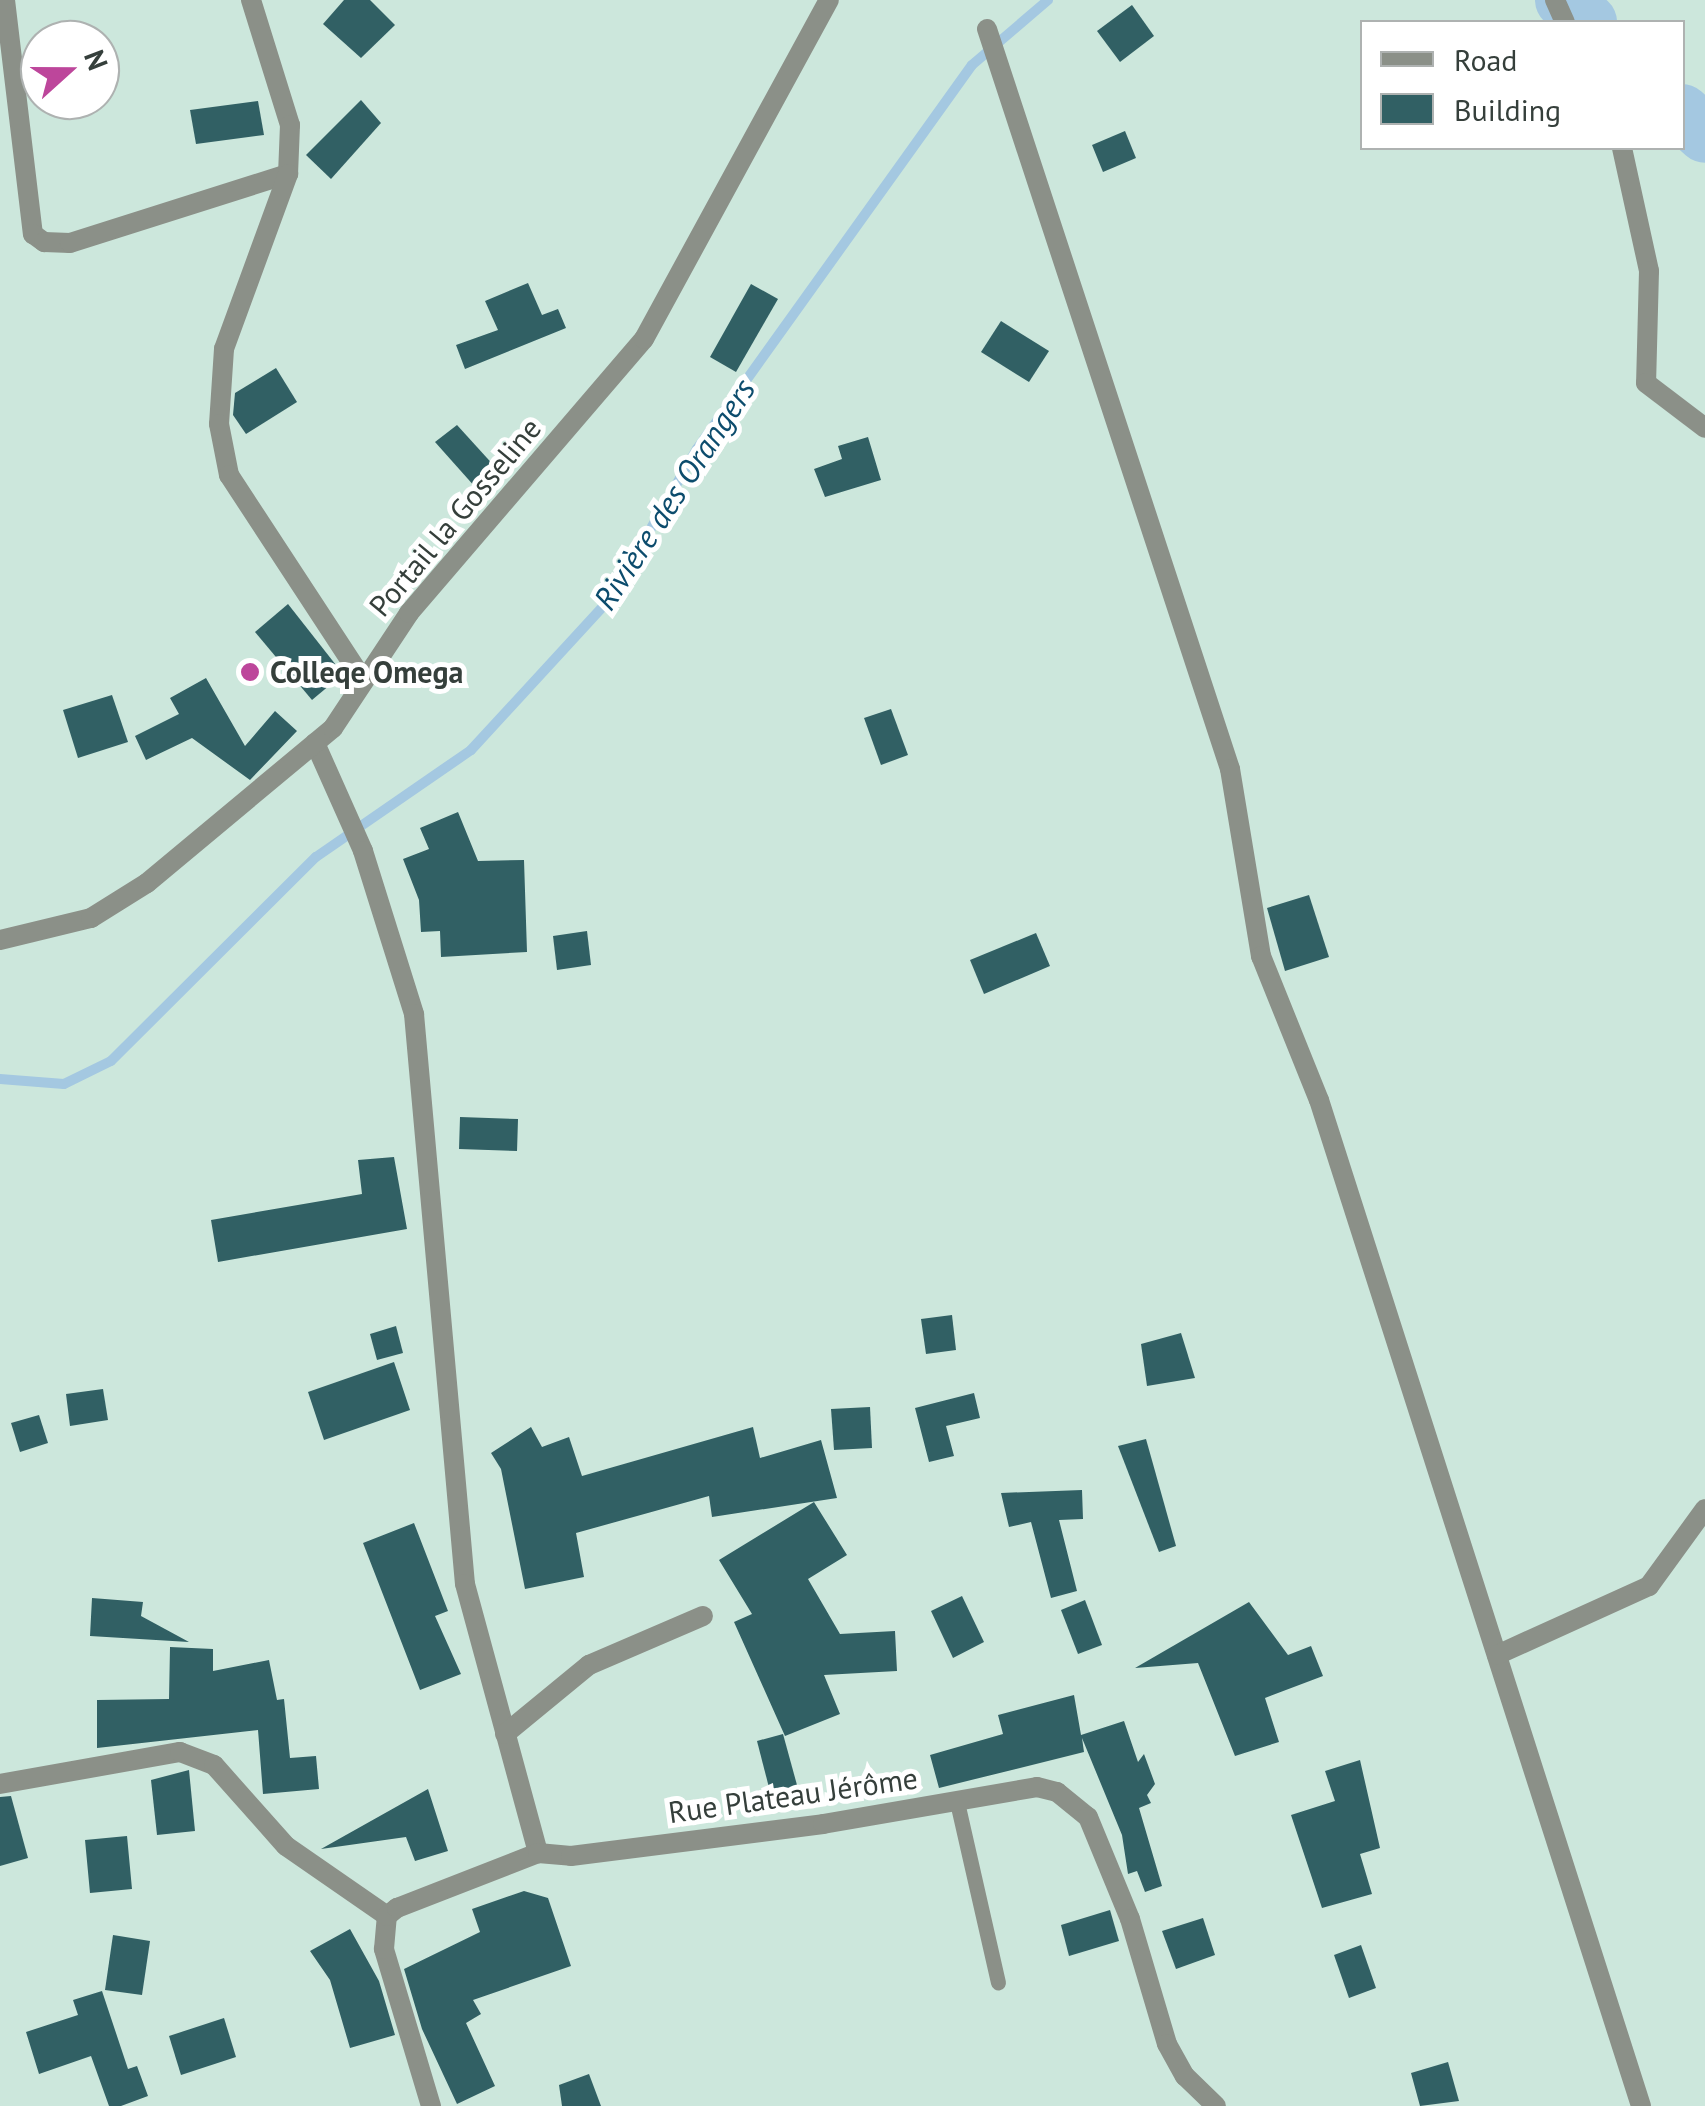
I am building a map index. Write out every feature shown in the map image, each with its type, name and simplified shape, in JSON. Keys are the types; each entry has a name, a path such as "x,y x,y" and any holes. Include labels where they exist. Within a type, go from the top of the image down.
{"street":[{"path":"5,0 34,234 44,242 70,243 288,174"},
{"path":"251,0 290,125 288,174 224,349 219,424 229,475 364,682"},
{"name":"Portail la Gosseline","path":"0,940 91,918 147,884 316,743 364,682 409,613 644,339 828,0"},
{"path":"987,29 1230,769 1261,956 1319,1100 1641,2106"},
{"path":"1622,150 1649,271 1646,384 1705,428"},
{"path":"316,743 362,850 414,1014 465,1584 538,1853"},
{"path":"1496,1656 1649,1586 1705,1508"},
{"path":"504,1734 589,1665 703,1616"},
{"path":"0,1784 180,1752 214,1764 286,1846 387,1916 384,1949 431,2106"},
{"name":"Rue Plateau Jérôme","path":"387,1916 538,1853 571,1856 958,1802 1037,1787 1057,1792 1088,1818 1130,1919 1166,2044 1185,2076 1216,2106"}],"lane":[{"path":"958,1802 998,1982"}],"building":[{"path":"344,0 370,0 395,25 361,58 323,24"},
{"path":"1132,5 1154,36 1120,62 1097,31"},
{"path":"361,100 381,123 331,179 306,155"},
{"path":"258,101 264,135 196,144 190,110"},
{"path":"1125,131 1136,158 1103,172 1092,145"},
{"path":"528,283 542,315 558,309 566,328 465,369 456,345 498,330 485,301"},
{"path":"751,284 778,299 736,372 710,357"},
{"path":"1001,321 1049,351 1029,382 981,352"},
{"path":"276,368 297,402 246,434 233,415 235,393"},
{"path":"457,425 497,469 476,488 435,442"},
{"path":"868,437 881,480 825,497 814,469 842,459 838,446"},
{"path":"288,604 343,674 312,700 255,632"},
{"path":"206,678 245,746 275,711 297,731 250,780 192,738 146,760 135,736 179,714 170,698"},
{"path":"112,695 128,742 78,758 63,710"},
{"path":"891,709 908,755 881,765 864,718"},
{"path":"458,812 478,861 524,860 527,952 441,957 440,931 421,932 419,900 403,859 429,849 420,828"},
{"path":"1309,895 1329,957 1285,971 1267,908"},
{"path":"587,931 591,965 557,970 553,936"},
{"path":"1036,933 1050,966 984,994 970,960"},
{"path":"460,1117 518,1119 517,1151 459,1149"},
{"path":"394,1157 407,1229 218,1262 211,1220 362,1194 358,1160"},
{"path":"952,1315 956,1350 926,1354 921,1319"},
{"path":"396,1326 403,1353 377,1360 370,1334"},
{"path":"1181,1333 1195,1378 1147,1386 1141,1344"},
{"path":"394,1362 410,1410 324,1440 308,1392"},
{"path":"103,1389 108,1420 70,1426 66,1394"},
{"path":"974,1393 980,1418 946,1426 954,1456 929,1462 915,1408"},
{"path":"870,1407 872,1448 834,1450 831,1409"},
{"path":"39,1415 48,1443 20,1452 11,1423"},
{"path":"531,1427 542,1447 569,1437 582,1476 753,1427 760,1458 821,1440 837,1498 712,1517 709,1496 576,1533 584,1577 525,1589 501,1469 491,1453"},
{"path":"1146,1439 1176,1546 1159,1552 1118,1446"},
{"path":"1082,1490 1083,1519 1059,1520 1077,1591 1051,1598 1031,1522 1009,1527 1001,1493"},
{"path":"814,1502 847,1555 808,1579 840,1634 895,1631 897,1671 824,1675 840,1714 785,1736 734,1622 752,1614 719,1560"},
{"path":"414,1523 448,1611 435,1616 461,1674 420,1690 363,1543"},
{"path":"962,1596 984,1642 953,1658 931,1611"},
{"path":"92,1598 143,1602 141,1616 189,1642 90,1636"},
{"path":"1085,1600 1102,1645 1078,1654 1061,1610"},
{"path":"1249,1602 1288,1655 1311,1646 1323,1676 1265,1698 1279,1742 1235,1756 1198,1663 1135,1668"},
{"path":"170,1647 213,1649 213,1671 269,1660 277,1700 284,1699 290,1758 316,1756 319,1789 263,1794 258,1730 97,1748 97,1700 169,1699"},
{"path":"1074,1695 1081,1735 1124,1721 1138,1762 1144,1754 1155,1784 1147,1795 1151,1803 1139,1808 1162,1886 1145,1892 1137,1871 1128,1874 1122,1835 1082,1738 1084,1752 939,1788 930,1755 1003,1734 998,1715"},
{"path":"783,1734 800,1796 773,1803 757,1741"},
{"path":"1360,1760 1380,1848 1360,1854 1372,1894 1322,1908 1291,1815 1335,1801 1325,1771"},
{"path":"189,1770 195,1831 157,1835 151,1780"},
{"path":"428,1789 448,1851 415,1861 406,1837 321,1849"},
{"path":"11,1796 28,1858 0,1866 0,1797"},
{"path":"127,1836 132,1889 90,1893 85,1840"},
{"path":"524,1891 548,1898 571,1966 473,2000 481,2014 466,2023 495,2086 457,2104 422,2029 404,1969 480,1932 472,1909"},
{"path":"1110,1910 1119,1941 1069,1956 1061,1925"},
{"path":"1203,1918 1215,1955 1176,1969 1162,1931"},
{"path":"350,1929 379,1981 395,2035 350,2048 330,1980 310,1951"},
{"path":"113,1935 150,1941 142,1995 105,1990"},
{"path":"1361,1945 1376,1988 1349,1998 1334,1955"},
{"path":"102,1991 128,2069 137,2066 148,2096 121,2106 109,2106 91,2056 39,2074 26,2032 78,2015 73,2000"},
{"path":"224,2018 236,2057 181,2075 169,2036"},
{"path":"1448,2062 1459,2101 1420,2106 1411,2073"},
{"path":"589,2074 601,2106 562,2106 559,2085"}],"waterway":[{"name":"Rivière des Orangers","path":"0,1079 64,1084 111,1061 316,857 471,750 610,599 697,449 972,65 1048,0"},
{"name":"Rivière des Orangers","path":"1564,0 1586,20"},
{"name":"Rivière des Orangers","path":"1685,116 1705,134"}],"place":[{"name":"Colleqe Omega","path":"250,672"}]}
